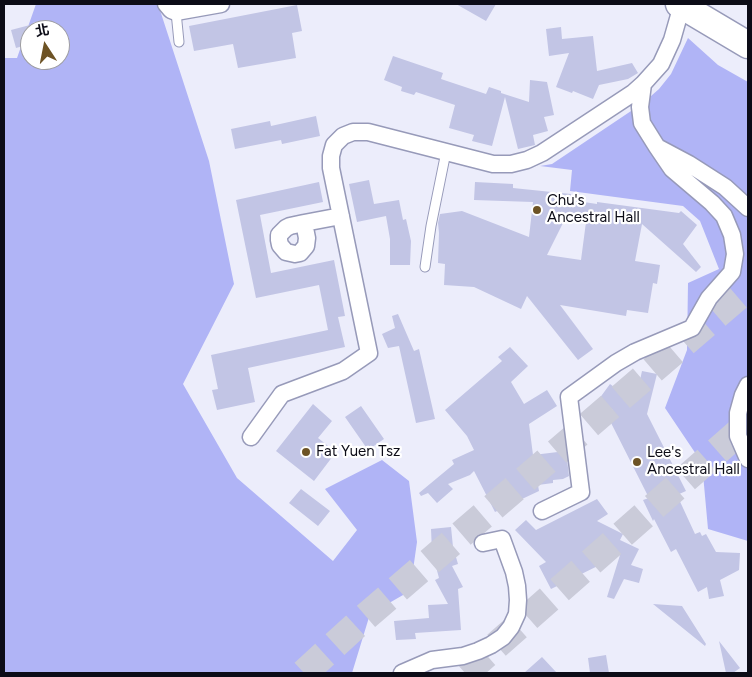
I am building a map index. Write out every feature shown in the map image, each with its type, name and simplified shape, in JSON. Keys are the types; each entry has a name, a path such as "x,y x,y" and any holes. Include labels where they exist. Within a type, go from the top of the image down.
{"main road":[{"path":"680,4 748,45"}],"street":[{"path":"171,8 221,4"},
{"path":"251,437 282,394 343,371 369,353 331,168 331,156 334,145 342,136 353,132 368,132 493,164 511,164 527,160 542,153 643,84 660,64 672,40 680,4"},
{"path":"542,511 581,492 569,397 634,352 692,328 709,298 732,272 735,254 732,235 724,216 712,203 672,169 642,122 640,106 643,84"},
{"path":"657,147 689,164 725,187 748,208"},
{"path":"304,223 341,216"},
{"path":"748,385 738,413 738,436 748,459"},
{"path":"402,673 432,660 463,656 478,651 491,645 503,636 511,626 517,614 518,600 518,586 514,572 502,539 483,543"}],"lane":[{"path":"171,8 179,42"},
{"path":"425,267 446,152"}],"shaded area":[{"path":"36,4 158,4 209,161 234,284 183,384 237,478 333,561 357,530 325,489 382,460 409,481 417,542 410,591 370,614 352,673 4,673 4,58 17,58 20,49 20,70 70,70 70,20 30,20"},
{"path":"688,38 718,65 748,82 748,541 708,529 702,463 665,408 687,350 688,283 719,269 700,221 683,206 570,191 572,170 540,166 552,164 643,103 659,89 671,74"}],"building":[{"path":"456,4 496,4 486,21"},
{"path":"297,5 302,31 292,33 296,58 238,68 233,44 194,51 189,26"},
{"path":"561,27 562,39 593,36 597,71 632,63 638,73 628,79 599,85 593,99 556,87 569,53 549,56 546,29"},
{"path":"20,28 20,47 16,48 11,30"},
{"path":"393,56 443,73 441,79 486,94 489,87 529,102 530,80 547,82 554,115 544,117 548,131 533,135 535,145 518,149 505,97 492,146 472,141 474,135 449,128 455,105 416,92 414,95 401,91 402,87 384,80"},
{"path":"316,116 320,136 282,144 281,140 235,149 231,129 270,121 271,126"},
{"path":"369,180 374,204 399,200 403,220 406,219 411,241 410,265 390,265 390,239 386,216 357,222 349,184"},
{"path":"319,182 323,202 260,215 271,273 334,260 345,316 338,317 345,347 248,368 255,402 217,410 212,390 218,389 211,355 328,330 319,285 256,298 236,200"},
{"path":"475,182 513,184 513,188 571,194 570,200 679,213 681,211 697,225 683,244 701,267 696,272 642,224 635,261 660,265 657,284 653,283 648,313 627,310 626,316 560,305 593,349 578,360 527,296 521,309 474,287 444,285 445,264 438,263 438,223 440,214 462,211 529,237 533,202 474,200","holes":["565,219 586,222 581,260 547,255"]},
{"path":"398,314 414,351 419,349 435,419 416,423 399,346 388,348 382,334 395,328 392,316"},
{"path":"510,347 528,366 511,382 524,404 547,390 557,406 529,424 533,455 566,451 569,476 553,480 553,483 538,485 539,491 522,499 509,501 512,504 495,512 474,471 470,475 448,484 453,489 437,503 428,493 421,496 419,493 454,464 452,460 474,450 467,436 445,410 502,361 498,357"},
{"path":"642,371 657,374 647,414 686,491 677,495 695,534 700,532 702,536 706,534 716,552 740,553 739,570 720,580 724,596 709,599 707,587 698,592 676,549 671,552 643,500 649,498 606,413 613,410 599,399 610,384 635,403"},
{"name":"Fat Yuen Tsz","path":"313,404 332,421 318,438 336,452 314,481 276,451"},
{"path":"361,406 384,439 368,450 345,417"},
{"path":"301,489 330,511 318,526 289,503"},
{"path":"597,499 608,514 597,521 623,534 620,540 639,549 631,565 643,569 639,583 624,579 614,599 607,597 620,555 551,589 539,566 546,562 515,530 526,520 536,530"},
{"path":"451,527 453,547 458,564 452,566 463,587 458,589 461,630 415,633 416,639 396,640 394,621 429,618 428,605 448,604 435,580 439,578 432,552 431,529"},
{"path":"653,604 682,606 706,644 705,646"},
{"path":"719,641 740,668 733,673 726,673"},
{"path":"606,655 609,673 590,673 588,658"},
{"path":"542,657 557,673 524,673"}],"tunnel":[{"path":"304,673 364,618 748,288"},
{"path":"465,673 748,424"}],"place":[{"name":"Chu's Ancestral Hall","path":"537,210"},
{"name":"Fat Yuen Tsz","path":"306,452"},
{"name":"Lee's Ancestral Hall","path":"637,462"}]}
